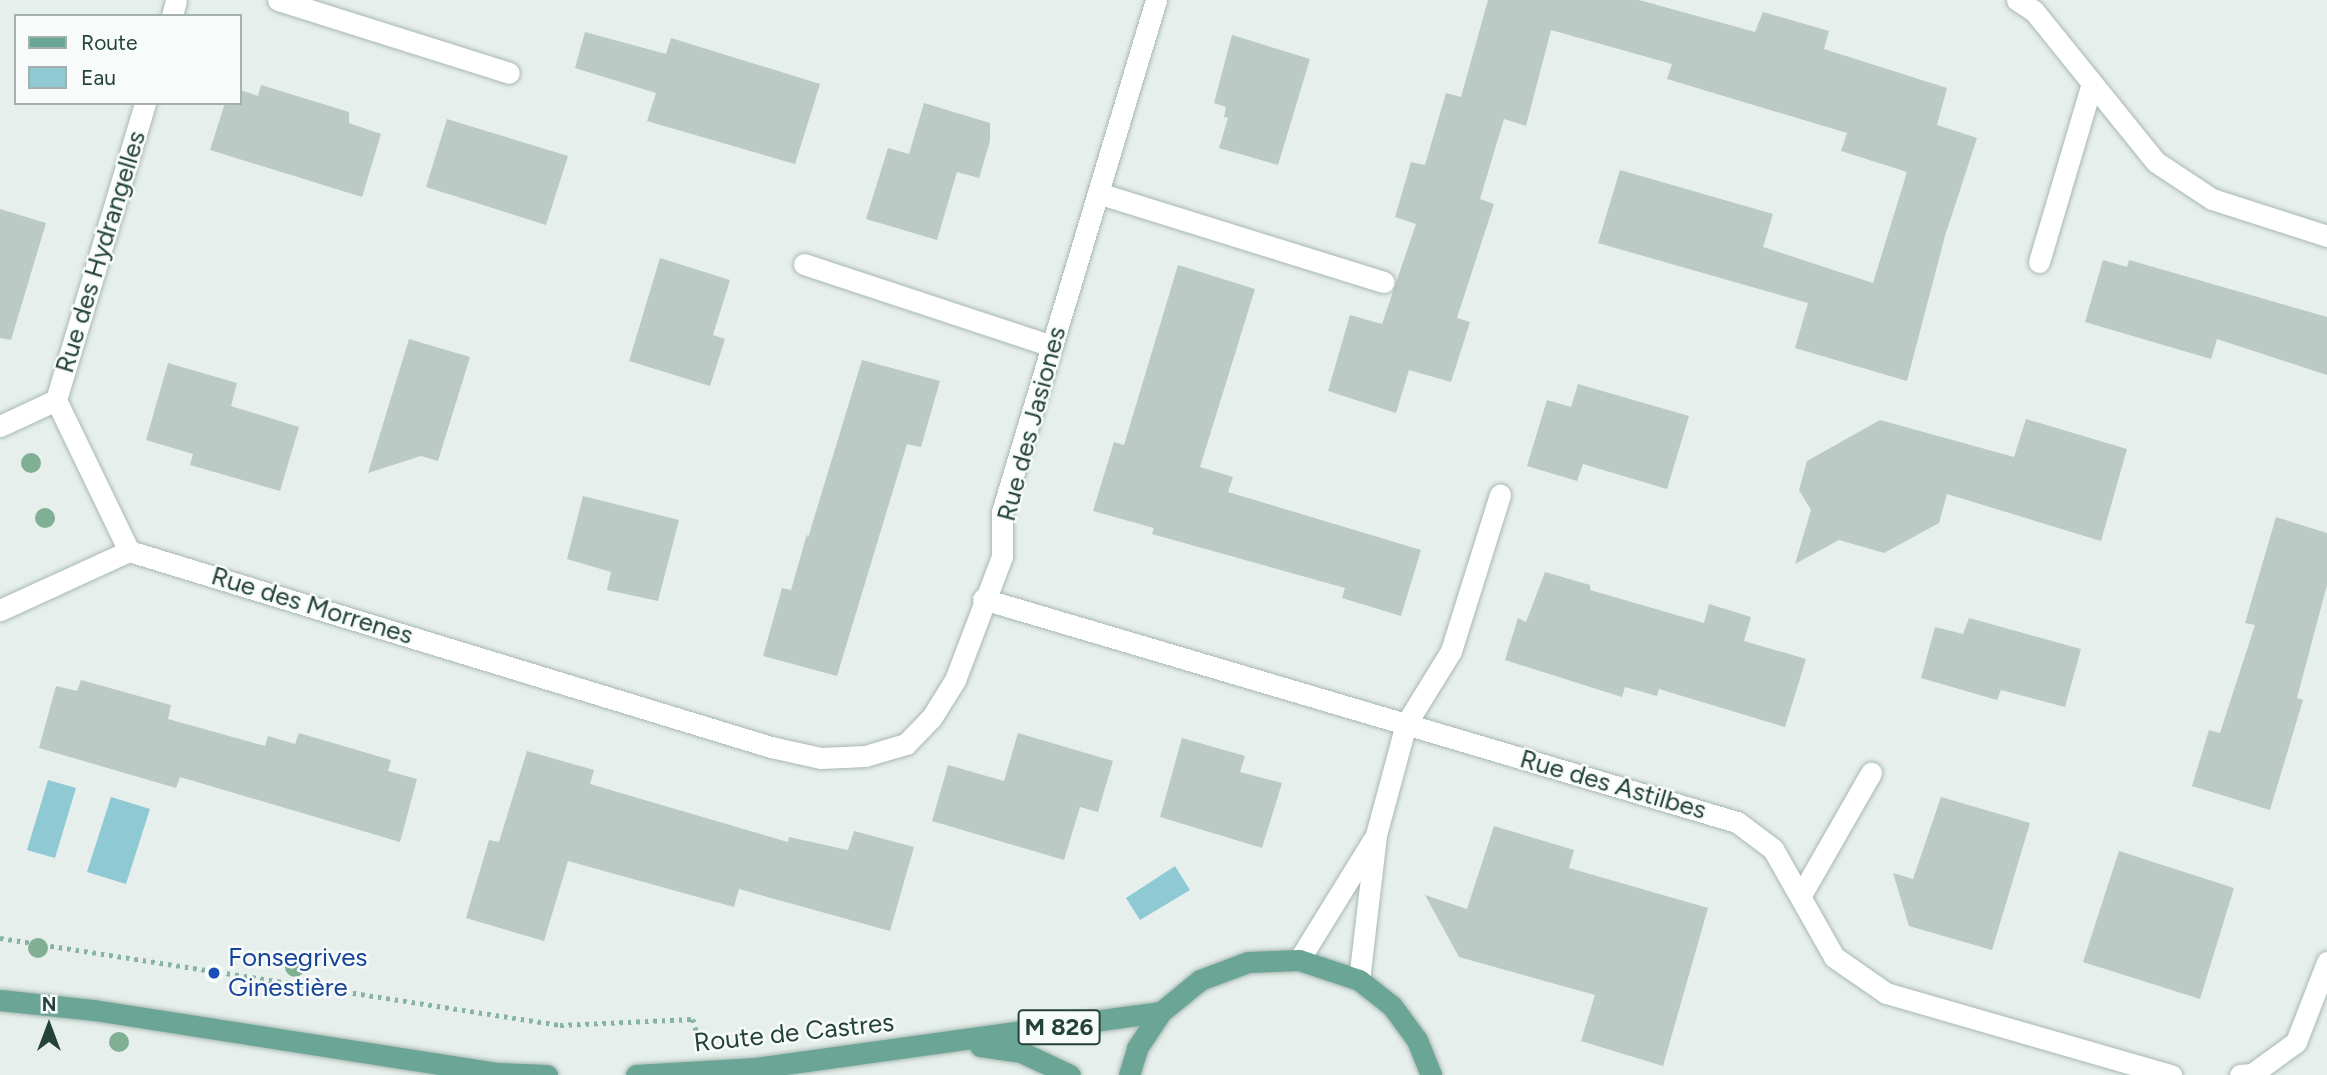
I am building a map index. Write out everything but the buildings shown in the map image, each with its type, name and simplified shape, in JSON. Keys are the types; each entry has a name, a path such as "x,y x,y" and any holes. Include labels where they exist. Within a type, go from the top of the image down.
{"main road":[{"name":"M 826","path":"1129,1075 1137,1048 1161,1012 1200,980 1248,962 1299,960 1359,980 1392,1006 1417,1040 1431,1075"},
{"path":"0,1000 94,1010 496,1073 547,1075"},
{"name":"Route de Castres","path":"636,1075 756,1068 1161,1012"},
{"name":"Route de Castres","path":"957,1042 1021,1052 1070,1075"}],"street":[{"path":"278,0 509,73"},
{"name":"Rue des Jasiones","path":"495,661 771,747 821,758 864,756 906,744 932,717 955,680 982,599 1002,556 1002,512 1101,194 1156,0"},
{"path":"2017,0 2034,11 2091,86 2156,162 2213,199 2327,236"},
{"path":"2039,262 2091,86"},
{"name":"Rue des Hydrangelles","path":"56,400 144,105"},
{"path":"1101,194 1384,282"},
{"path":"804,264 1052,346"},
{"path":"0,426 56,400 129,551 0,610"},
{"path":"1359,980 1376,835 1406,724 1451,651 1500,495"},
{"name":"Rue des Morrenes","path":"129,551 495,661"},
{"name":"Rue des Astilbes","path":"982,599 1737,822 1773,849 1834,957 1886,993 2171,1075"},
{"path":"1801,895 1871,773"},
{"path":"1299,960 1376,835"},
{"path":"2248,1074 2296,1042 2322,995 2327,962"}],"path":[{"name":"Route de Castres","path":"0,938 560,1025 693,1018 697,1034"}],"water":[{"path":"48,780 76,788 55,858 27,850"},
{"path":"111,797 150,809 126,884 87,872"},
{"path":"1175,866 1190,890 1140,920 1126,898"}],"place":[{"name":"Fonsegrives Ginestière","path":"214,973"}]}
